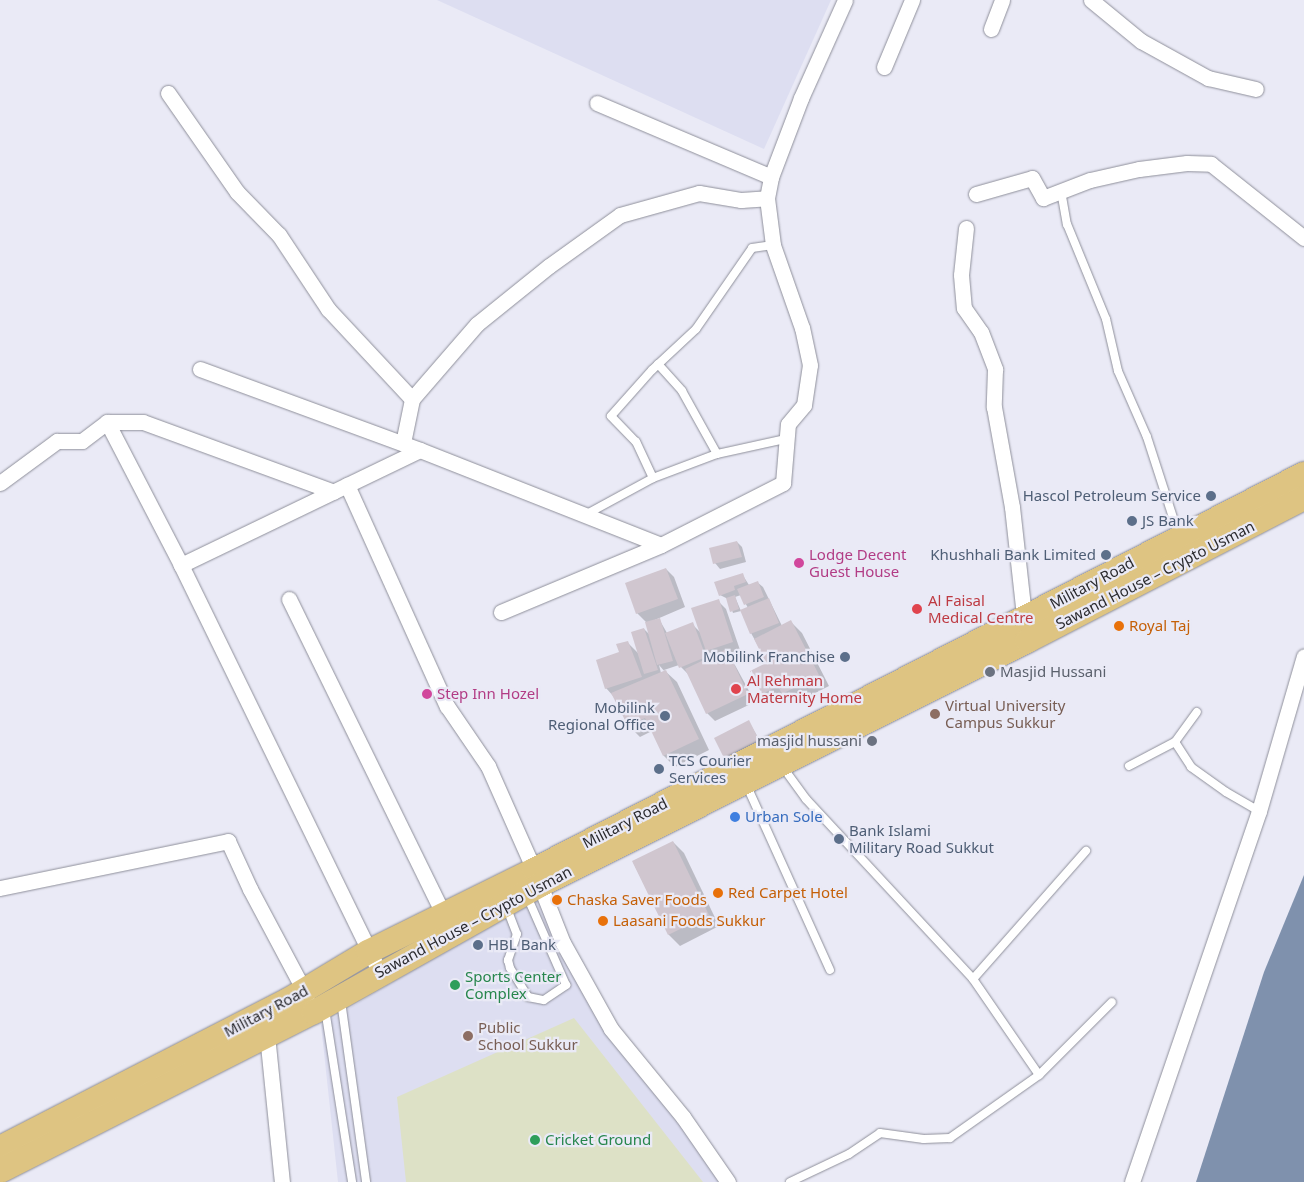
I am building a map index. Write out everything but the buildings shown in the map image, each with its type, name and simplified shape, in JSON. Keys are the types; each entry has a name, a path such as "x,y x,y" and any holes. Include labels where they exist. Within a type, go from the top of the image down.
{"main road":[{"name":"Military Road","path":"0,1171 267,1035 321,1001 368,952 443,914 533,883 1026,630 1179,538 1304,474"},
{"name":"Sawand House – Crypto Usman","path":"321,1001 380,973 505,904 533,883 745,782 1026,630 1303,498"},
{"name":"Military Road","path":"0,1148 321,1001"}],"street":[{"path":"501,612 661,545 782,483 788,424 804,405 810,365 802,328 773,245 767,198 771,177 801,98 845,0"},
{"path":"884,67 912,0"},
{"path":"990,29 1002,0"},
{"path":"1091,0 1142,41 1208,78 1256,90"},
{"path":"168,93 237,192 278,235 328,309 412,399"},
{"path":"597,103 771,177"},
{"path":"976,194 1032,178 1044,198 1090,180 1139,169 1187,163 1211,164 1304,238"},
{"path":"403,443 412,399 477,324 549,266 620,215 699,193 740,200 767,198"},
{"path":"966,228 961,275 964,308 981,332 995,369 994,407 1012,507 1026,630"},
{"path":"200,369 403,443 661,545"},
{"path":"107,422 182,565 368,952 380,973"},
{"path":"0,483 57,441 82,441 107,422 143,422 340,488 447,706 488,766 533,883 563,943 611,1029 683,1117 728,1182"},
{"path":"182,565 420,450"},
{"path":"289,599 443,914"},
{"path":"1132,1182 1259,811 1304,656"},
{"path":"0,888 228,841 274,937 321,1001"},
{"path":"267,1035 282,1182"}],"lane":[{"path":"1061,191 1067,224 1106,320 1118,371 1147,436 1179,538"},
{"path":"653,478 636,442 611,416 658,364 696,329 752,248 773,245"},
{"path":"658,364 682,391 718,454"},
{"path":"585,515 653,478 718,454 785,439"},
{"path":"1129,766 1174,742 1197,712"},
{"path":"1174,742 1191,767 1226,792 1259,811"},
{"path":"780,764 806,799 973,979 1039,1075"},
{"path":"745,782 830,970"},
{"path":"973,979 1086,850"},
{"path":"505,904 518,934 508,960 528,997 544,1000 562,990 566,985 533,883"},
{"path":"321,1001 350,1070 366,1182"},
{"path":"321,1001 352,1182"},
{"path":"790,1182 849,1154 880,1133 924,1139 950,1138 1039,1075 1112,1002"},
{"path":"335,1074 350,1070"}],"shaded area":[{"path":"437,0 831,0 764,149"},
{"name":"Public School Sukkur","path":"545,891 619,1046 725,1182 338,1182 321,1025"}],"green space":[{"name":"Cricket Ground","path":"574,1018 703,1182 406,1182 397,1097"}],"water":[{"path":"1304,875 1304,1182 1196,1182 1264,972"}],"place":[{"name":"Hascol Petroleum Service","path":"1211,496"},
{"name":"JS Bank","path":"1132,521"},
{"name":"Khushhali Bank Limited","path":"1106,555"},
{"name":"Lodge Decent Guest House","path":"799,563"},
{"name":"Al Faisal Medical Centre","path":"917,609"},
{"name":"Royal Taj","path":"1119,626"},
{"name":"Mobilink Franchise","path":"845,657"},
{"name":"Masjid Hussani","path":"990,672"},
{"name":"Al Rehman Maternity Home","path":"736,689"},
{"name":"Step Inn Hozel","path":"427,694"},
{"name":"Virtual University Campus Sukkur","path":"935,714"},
{"name":"Mobilink Regional Office","path":"665,716"},
{"name":"masjid hussani","path":"872,741"},
{"name":"TCS Courier Services","path":"659,769"},
{"name":"Urban Sole","path":"735,817"},
{"name":"Bank Islami Military Road Sukkut","path":"839,839"},
{"name":"Red Carpet Hotel","path":"718,893"},
{"name":"Chaska Saver Foods","path":"557,900"},
{"name":"Laasani Foods Sukkur","path":"603,921"},
{"name":"HBL Bank","path":"478,945"},
{"name":"Sports Center Complex","path":"455,985"},
{"name":"Public School Sukkur","path":"468,1036"},
{"name":"Cricket Ground","path":"535,1140"}]}
